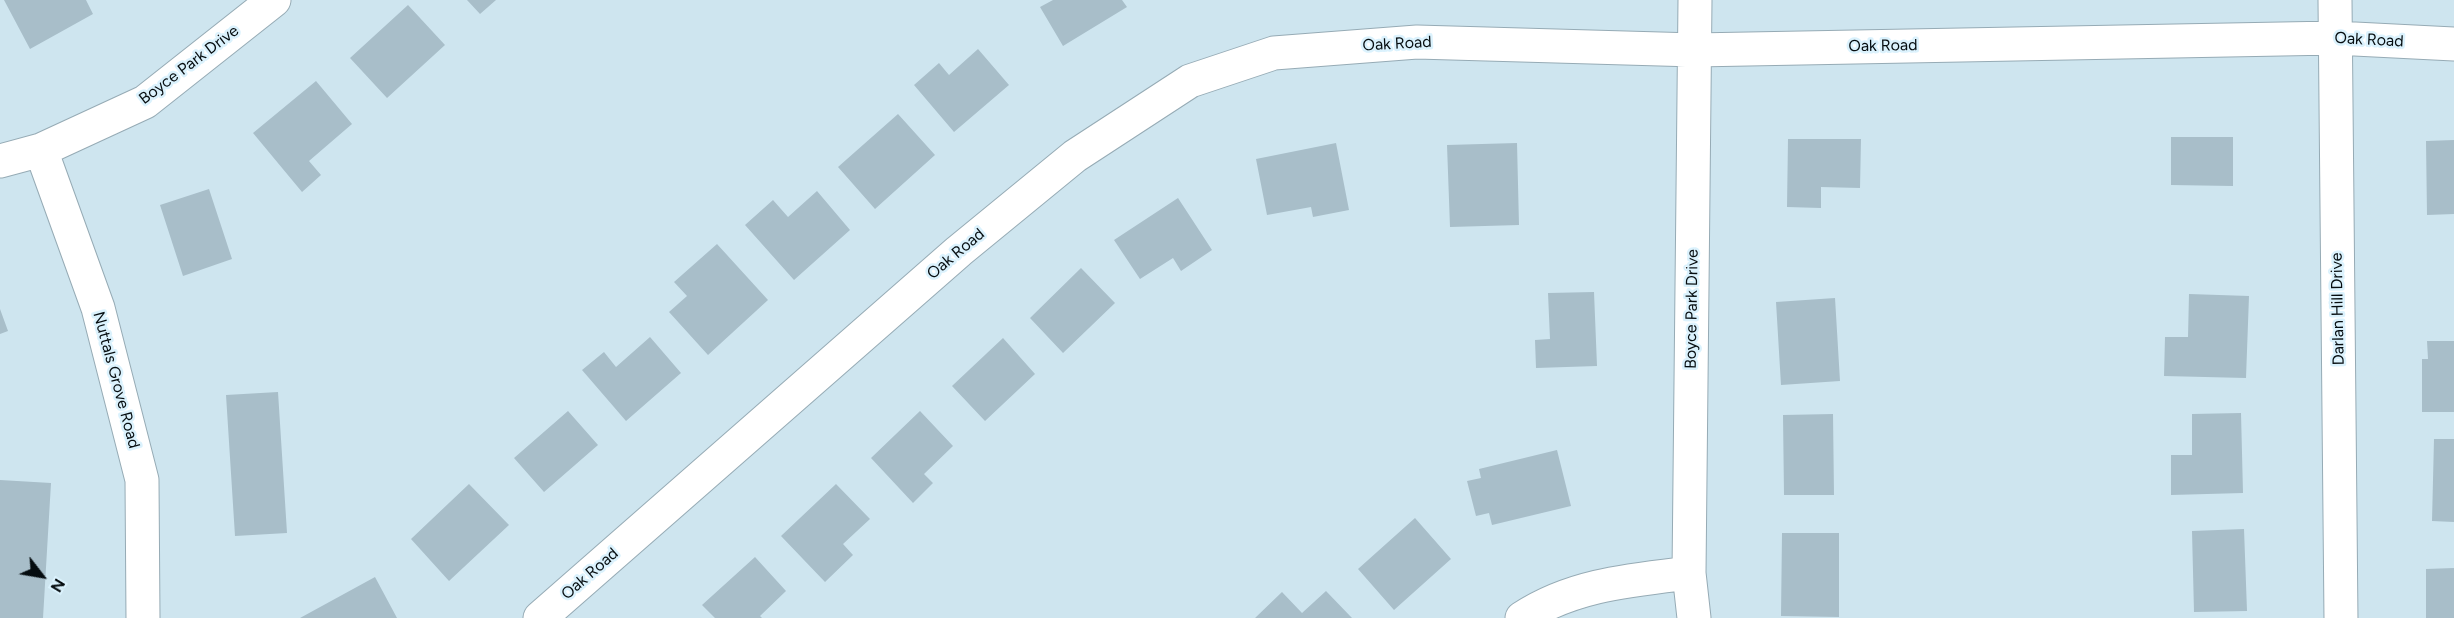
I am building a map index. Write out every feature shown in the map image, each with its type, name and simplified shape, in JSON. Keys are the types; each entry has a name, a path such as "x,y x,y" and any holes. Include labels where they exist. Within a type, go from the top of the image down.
{"street":[{"name":"Boyce Park Drive","path":"0,161 41,150 145,102 274,0"},
{"name":"Boyce Park Drive","path":"1694,618 1689,573 1695,0"},
{"name":"Darlan Hill Drive","path":"2335,0 2341,618"},
{"name":"Oak Road","path":"540,618 958,251 1075,156 1190,81 1274,53 1417,42 1695,50 2335,38 2454,44"},
{"name":"Nuttals Grove Road","path":"41,150 98,308 142,480 143,618"},
{"path":"1522,618 1545,602 1605,584 1689,573"}],"building":[{"path":"4,0 86,0 93,14 30,49"},
{"path":"467,0 496,0 480,14"},
{"path":"1053,0 1122,0 1127,7 1063,46 1040,7"},
{"path":"408,5 445,45 387,98 350,58"},
{"path":"978,49 1009,85 954,132 914,85 939,63 949,75"},
{"path":"316,81 352,124 309,161 321,175 302,192 253,133"},
{"path":"898,114 935,155 875,209 838,167"},
{"path":"2171,137 2233,137 2233,186 2171,185"},
{"path":"1788,139 1861,139 1860,188 1821,187 1821,208 1787,207"},
{"path":"2454,140 2454,214 2427,215 2426,141"},
{"path":"1336,143 1349,210 1313,217 1311,207 1267,215 1256,159"},
{"path":"1517,143 1519,225 1450,227 1447,145"},
{"path":"209,189 232,259 183,276 160,205"},
{"path":"817,191 850,230 794,280 745,225 773,200 788,217"},
{"path":"1178,198 1212,250 1181,271 1173,258 1140,279 1114,240"},
{"path":"717,244 768,300 708,355 669,312 687,296 674,282"},
{"path":"1081,268 1115,303 1063,353 1030,318"},
{"path":"1594,292 1597,366 1536,368 1535,340 1550,339 1548,293"},
{"path":"2189,294 2249,296 2246,378 2164,376 2165,337 2188,337"},
{"path":"1835,298 1840,381 1781,385 1776,302"},
{"path":"0,309 8,331 0,334"},
{"path":"650,337 681,373 626,421 582,370 604,352 616,367"},
{"path":"1003,338 1035,374 985,421 952,386"},
{"path":"2427,341 2454,341 2454,412 2422,412 2422,359 2428,359"},
{"path":"278,392 287,533 235,536 226,395"},
{"path":"568,411 598,445 544,492 514,458"},
{"path":"920,411 953,446 924,474 933,483 913,503 871,458"},
{"path":"2241,413 2243,493 2171,495 2171,455 2192,455 2192,414"},
{"path":"1833,414 1834,495 1784,495 1783,415"},
{"path":"2434,439 2454,439 2454,522 2432,521"},
{"path":"1557,450 1571,506 1492,525 1489,513 1476,516 1467,481 1481,478 1479,469"},
{"path":"0,480 51,483 43,618 0,618"},
{"path":"469,484 509,525 449,581 411,539"},
{"path":"836,484 870,519 843,544 853,555 825,582 781,536"},
{"path":"1415,518 1451,559 1394,610 1358,569"},
{"path":"2244,529 2247,611 2194,612 2192,531"},
{"path":"1782,533 1839,533 1839,617 1781,616"},
{"path":"755,557 786,591 760,616 762,618 715,618 702,605"},
{"path":"2454,568 2454,618 2426,618 2426,569"},
{"path":"375,577 397,618 300,618"},
{"path":"1326,591 1352,618 1255,618 1282,592 1302,613"}]}
